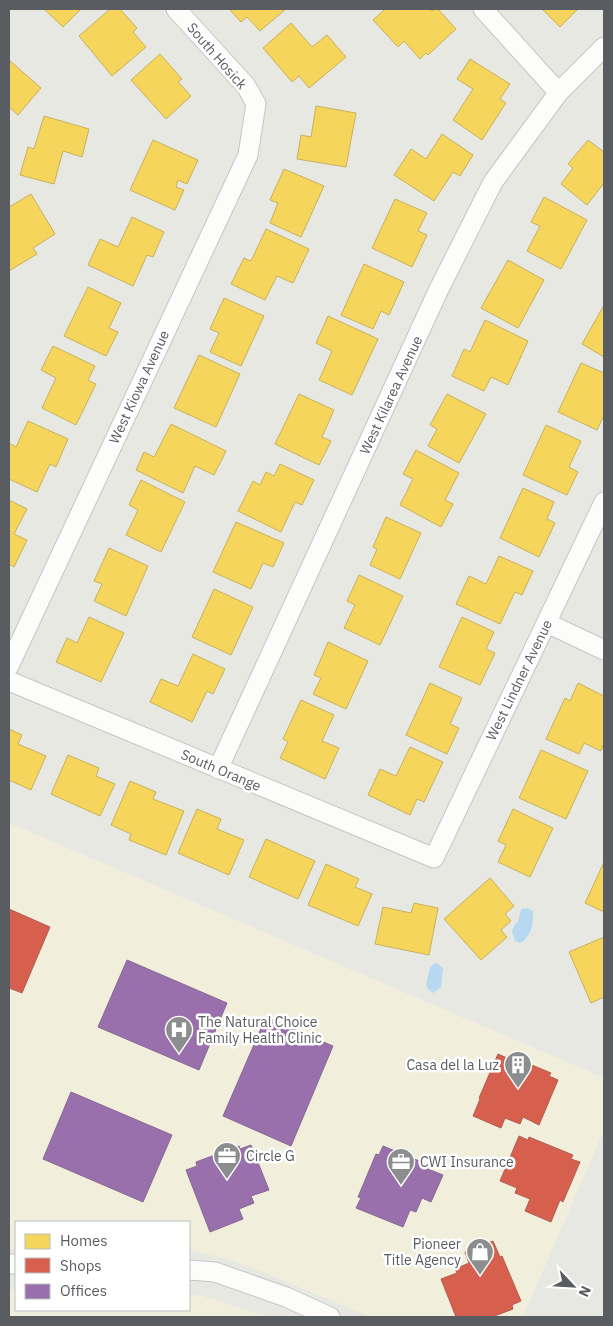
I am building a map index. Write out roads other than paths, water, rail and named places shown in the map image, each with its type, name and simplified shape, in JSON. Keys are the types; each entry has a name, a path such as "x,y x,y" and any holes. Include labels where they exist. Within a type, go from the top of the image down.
{"street":[{"name":"South Hosick","path":"176,9 246,86 256,104"},
{"path":"483,9 560,92"},
{"name":"West Kilarea Avenue","path":"218,769 439,289 493,182 560,92 604,47"},
{"name":"West Kiowa Avenue","path":"9,666 248,155 256,104"},
{"name":"West Lindner Avenue","path":"434,858 604,502"},
{"path":"547,623 604,650"},
{"name":"South Orange","path":"9,681 434,858"},
{"path":"190,1270 215,1272 286,1296 330,1317"}],"water":[{"path":"528,908 533,911 532,925 527,937 520,943 515,941 512,931 518,922 521,909"},
{"path":"437,963 443,968 441,987 433,993 426,985 430,967"}],"place":[{"name":"The Natural Choice Family Health Clinic","path":"179,1054"},
{"name":"Casa del la Luz","path":"518,1089"},
{"name":"Circle G","path":"227,1180"},
{"name":"CWI Insurance","path":"401,1186"},
{"name":"Pioneer Title Agency","path":"480,1276"}]}
